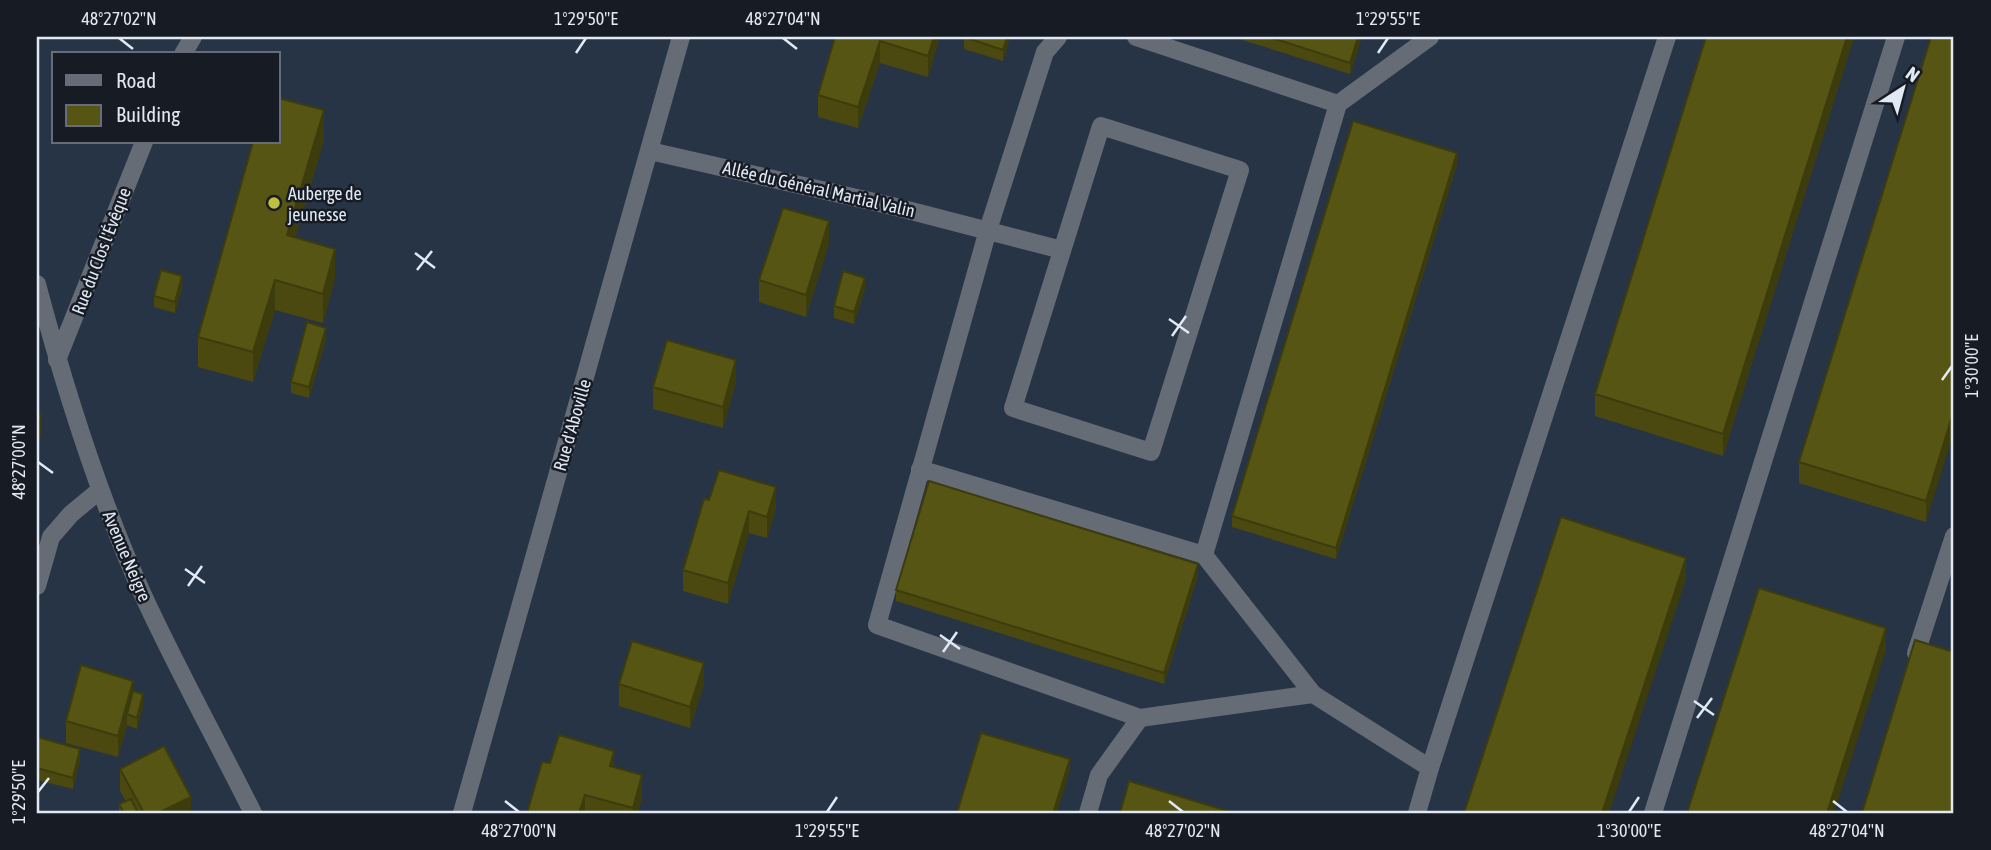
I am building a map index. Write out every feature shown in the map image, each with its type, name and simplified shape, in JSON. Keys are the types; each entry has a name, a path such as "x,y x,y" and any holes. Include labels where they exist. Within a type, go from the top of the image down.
{"street":[{"name":"Rue d'Aboville","path":"462,813 681,37"},
{"path":"1058,37 1045,52 988,230 877,625 1140,718 1313,694"},
{"path":"1136,37 1338,104"},
{"path":"1204,555 1338,104 1430,37"},
{"path":"1417,813 1667,37"},
{"path":"1653,813 1896,37"},
{"path":"1101,125 1240,170 1151,452 1013,408 1062,250 1101,125"},
{"name":"Rue du Clos l'Évêque","path":"57,360 143,144"},
{"name":"Allée du Général Martial Valin","path":"650,151 988,230 1062,250"},
{"name":"Avenue Neigre","path":"37,284 57,360 100,490 143,596 253,813"},
{"path":"920,469 1204,555 1313,694 1430,768"},
{"path":"37,586 51,537 71,514 100,490"},
{"path":"1916,653 1954,536"},
{"path":"1088,813 1099,775 1140,718"}],"building":[{"path":"835,37 934,37 928,56 880,41 858,107 818,95"},
{"path":"964,37 1007,37 1003,50"},
{"path":"1269,37 1358,37 1350,63"},
{"path":"1706,37 1847,37 1723,434 1595,394"},
{"path":"1931,37 1954,37 1954,410 1926,501 1799,462"},
{"name":"Auberge de jeunesse","path":"280,99 324,110 287,235 335,249 323,294 275,280 253,352 198,337 252,144 280,144"},
{"path":"1353,121 1457,153 1336,548 1232,516"},
{"path":"783,208 829,221 806,295 759,280"},
{"path":"161,270 182,276 175,302 154,296"},
{"path":"843,271 865,278 854,312 834,306"},
{"path":"307,322 326,328 309,387 291,382"},
{"path":"667,340 736,360 723,407 653,387"},
{"path":"37,414 41,415 37,430"},
{"path":"719,470 776,487 767,517 749,511 728,583 683,570 704,499 709,500"},
{"path":"929,481 1198,564 1164,673 896,590"},
{"path":"1561,517 1686,558 1602,813 1464,813"},
{"path":"1759,588 1886,628 1827,813 1687,813"},
{"path":"1915,640 1954,652 1954,813 1862,813"},
{"path":"632,641 704,663 690,707 619,684"},
{"path":"81,665 133,681 118,736 66,721"},
{"path":"133,691 143,694 137,718 127,714"},
{"path":"981,733 1070,759 1053,813 957,813"},
{"path":"559,735 614,751 610,766 642,775 633,808 585,795 579,813 527,813 542,762 550,763"},
{"path":"37,737 80,749 73,778 37,768"},
{"path":"164,746 191,797 158,813 144,813 120,769"},
{"path":"1129,781 1234,813 1120,813"},
{"path":"131,799 138,813 124,813 119,804"}],"place":[{"name":"Auberge de jeunesse","path":"274,203"}]}
